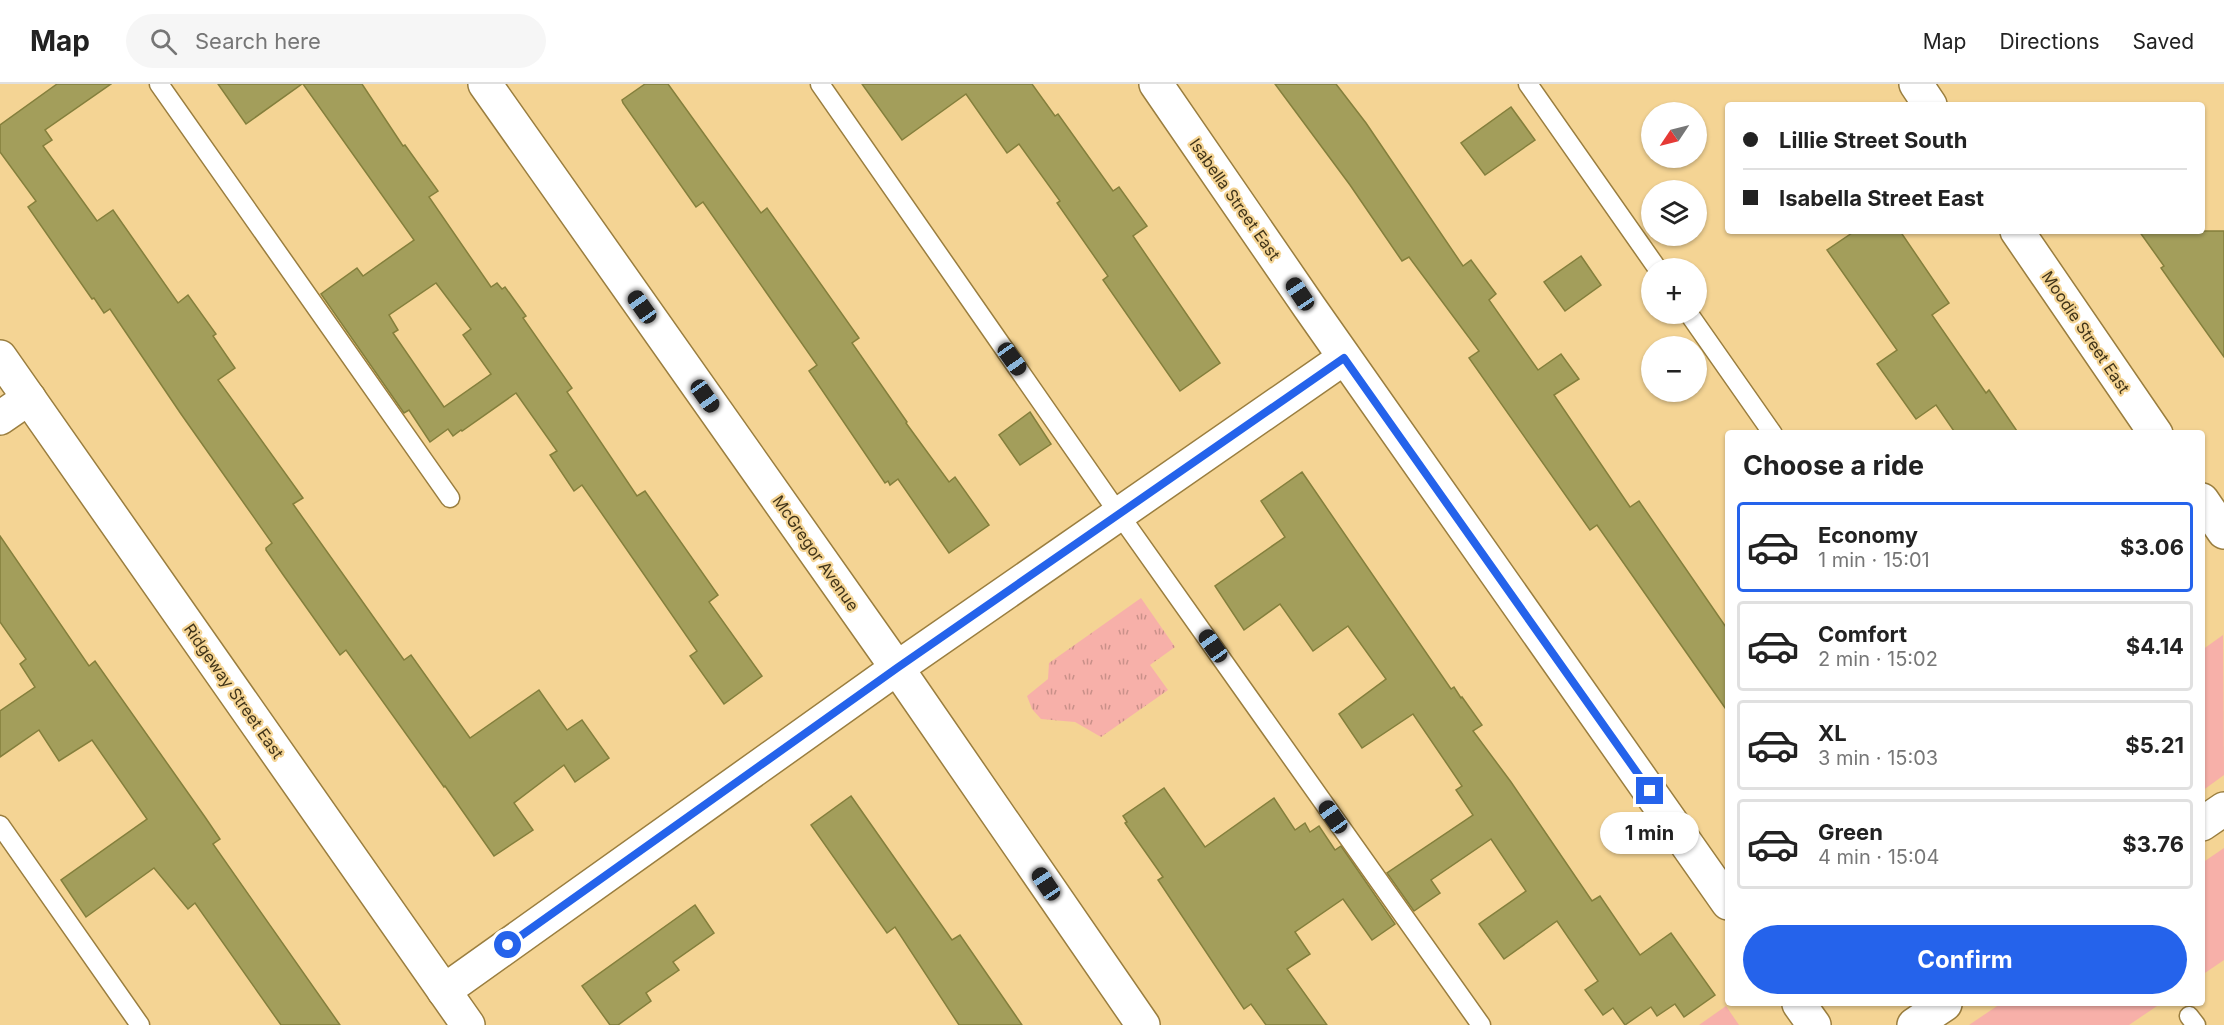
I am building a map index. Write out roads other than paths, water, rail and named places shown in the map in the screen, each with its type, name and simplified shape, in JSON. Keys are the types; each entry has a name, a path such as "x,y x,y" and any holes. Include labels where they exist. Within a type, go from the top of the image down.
{"street":[{"name":"McGregor Avenue","path":"485,84 897,668 1143,1025"},
{"name":"Isabella Street East","path":"1156,84 1344,358 1725,899"},
{"path":"1916,84 1928,102"},
{"name":"Moodie Street East","path":"2019,234 2153,430"},
{"name":"Ridgeway Street East","path":"0,357 468,1025"},
{"path":"444,990 897,668 1344,358"},
{"path":"0,418 29,398"},
{"path":"2205,504 2224,532"},
{"path":"2205,822 2224,809"},
{"path":"1800,1006 1814,1025"},
{"path":"1914,1025 1942,1006"}],"lane":[{"path":"159,84 450,498"},
{"path":"820,84 1119,514 1480,1025"},
{"path":"1528,84 1650,258"},
{"path":"1696,324 1770,430"},
{"path":"0,825 140,1025"}]}
